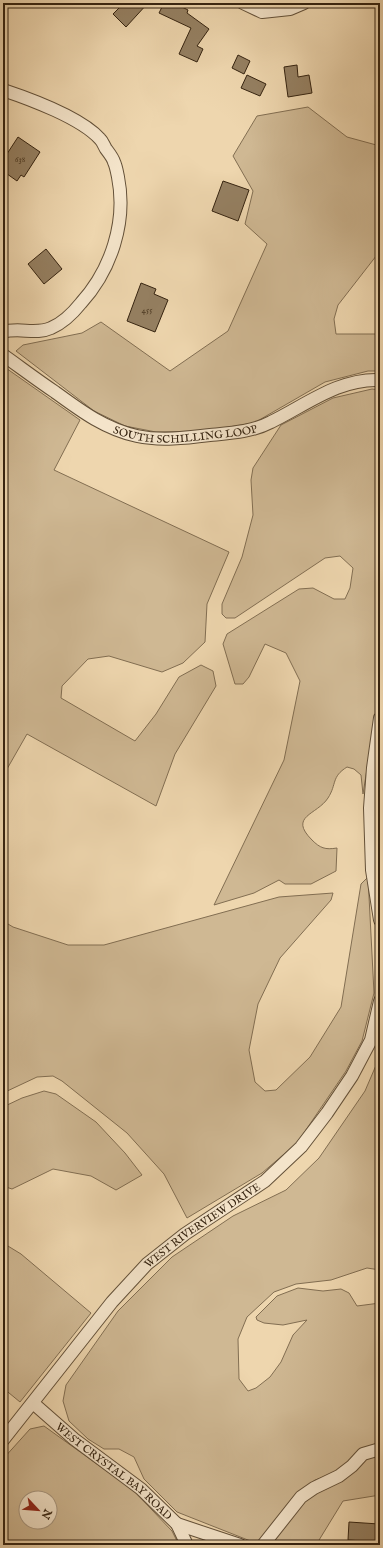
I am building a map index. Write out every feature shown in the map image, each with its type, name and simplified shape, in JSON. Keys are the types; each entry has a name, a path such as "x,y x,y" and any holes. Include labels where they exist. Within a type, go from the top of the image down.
{"street":[{"path":"243,3 262,12 276,12 290,9 304,3"},
{"path":"3,90 31,100 80,123 100,139 114,162 120,191 120,213 115,242 106,267 91,292 72,314 50,328 34,331 12,329 3,332"},
{"name":"SOUTH SCHILLING LOOP","path":"3,355 88,416 112,428 138,436 162,438 190,438 251,430 342,386 368,379 380,380"},
{"path":"380,718 373,768 370,808 372,870 380,920"},
{"name":"WEST RIVERVIEW DRIVE","path":"3,1440 112,1302 147,1264 185,1234 265,1181 301,1147 327,1113 352,1076 371,1040 380,1001"},
{"name":"WEST CRYSTAL BAY ROAD","path":"33,1403 74,1439 141,1490 177,1524 187,1545"},
{"path":"263,1545 301,1497 314,1488 339,1476 352,1466 363,1454 380,1449"},
{"path":"177,1524 240,1545"}],"shaded area":[{"path":"308,107 347,137 380,146 380,251 338,305 334,319 336,334 380,334 380,371 368,371 325,382 254,423 203,431 156,432 125,426 94,411 16,351 23,345 82,333 101,322 170,371 228,331 267,244 245,224 253,191 233,156 257,116"},
{"path":"3,366 80,420 54,470 229,552 207,604 205,642 183,663 162,672 109,656 88,659 62,686 61,698 135,741 156,714 179,677 201,665 213,671 216,686 175,754 156,806 27,734 3,776"},
{"path":"372,389 380,390 380,651 376,669 376,713 363,794 361,775 354,769 347,767 336,778 328,798 323,804 307,816 304,821 303,826 305,832 315,843 320,847 329,849 337,848 336,871 311,884 285,884 279,880 254,893 214,905 284,760 300,681 286,653 265,644 249,677 243,684 235,684 223,644 227,634 299,589 313,588 334,599 345,599 350,588 353,568 340,556 325,558 235,618 226,618 222,614 222,604 242,557 253,515 251,480 253,468 281,425 333,398"},
{"path":"368,877 374,993 362,1041 346,1071 297,1143 262,1173 187,1218 164,1174 127,1133 62,1081 53,1076 37,1077 3,1093 3,921 13,927 68,945 104,945 279,897 333,893 331,900 280,958 258,1004 249,1050 255,1082 265,1091 276,1090 310,1057 341,1007 361,884"},
{"path":"380,1056 380,1270 367,1268 331,1280 296,1284 274,1292 247,1317 238,1339 239,1379 248,1391 256,1388 270,1377 281,1362 293,1335 307,1320 283,1325 264,1323 257,1320 256,1317 277,1296 298,1288 323,1291 341,1289 349,1293 357,1306 380,1303 380,1445 336,1473 315,1480 298,1493 258,1544 177,1512 144,1479 134,1457 119,1449 104,1449 88,1439 69,1421 63,1401 66,1385 118,1311 172,1257 233,1216 286,1190 319,1158 365,1091"},
{"path":"44,1091 56,1094 96,1122 125,1153 142,1175 116,1190 91,1176 53,1169 12,1189 3,1186 3,1107 22,1098"},
{"path":"3,1243 21,1254 91,1313 20,1402 3,1388"},
{"path":"44,1426 133,1490 172,1531 179,1545 3,1545 3,1459 30,1429"},
{"path":"380,1452 380,1495 343,1501 316,1545 268,1545 302,1500 365,1458"}],"building":[{"path":"124,3 148,3 126,27 113,14"},
{"path":"164,3 174,3 188,10 187,13 209,29 197,46 203,49 197,62 179,54 191,28 159,13"},
{"path":"238,55 250,61 244,74 232,68"},
{"path":"297,65 298,77 309,75 312,93 288,97 284,67"},
{"path":"247,75 266,84 260,96 241,88"},
{"path":"18,137 40,152 24,177 21,175 17,181 3,171 3,160"},
{"path":"223,181 249,190 238,221 212,211"},
{"path":"46,249 62,269 44,284 28,264"},
{"path":"141,283 156,289 154,294 168,300 155,332 127,321"},
{"path":"349,1522 379,1524 378,1542 348,1540"}]}
